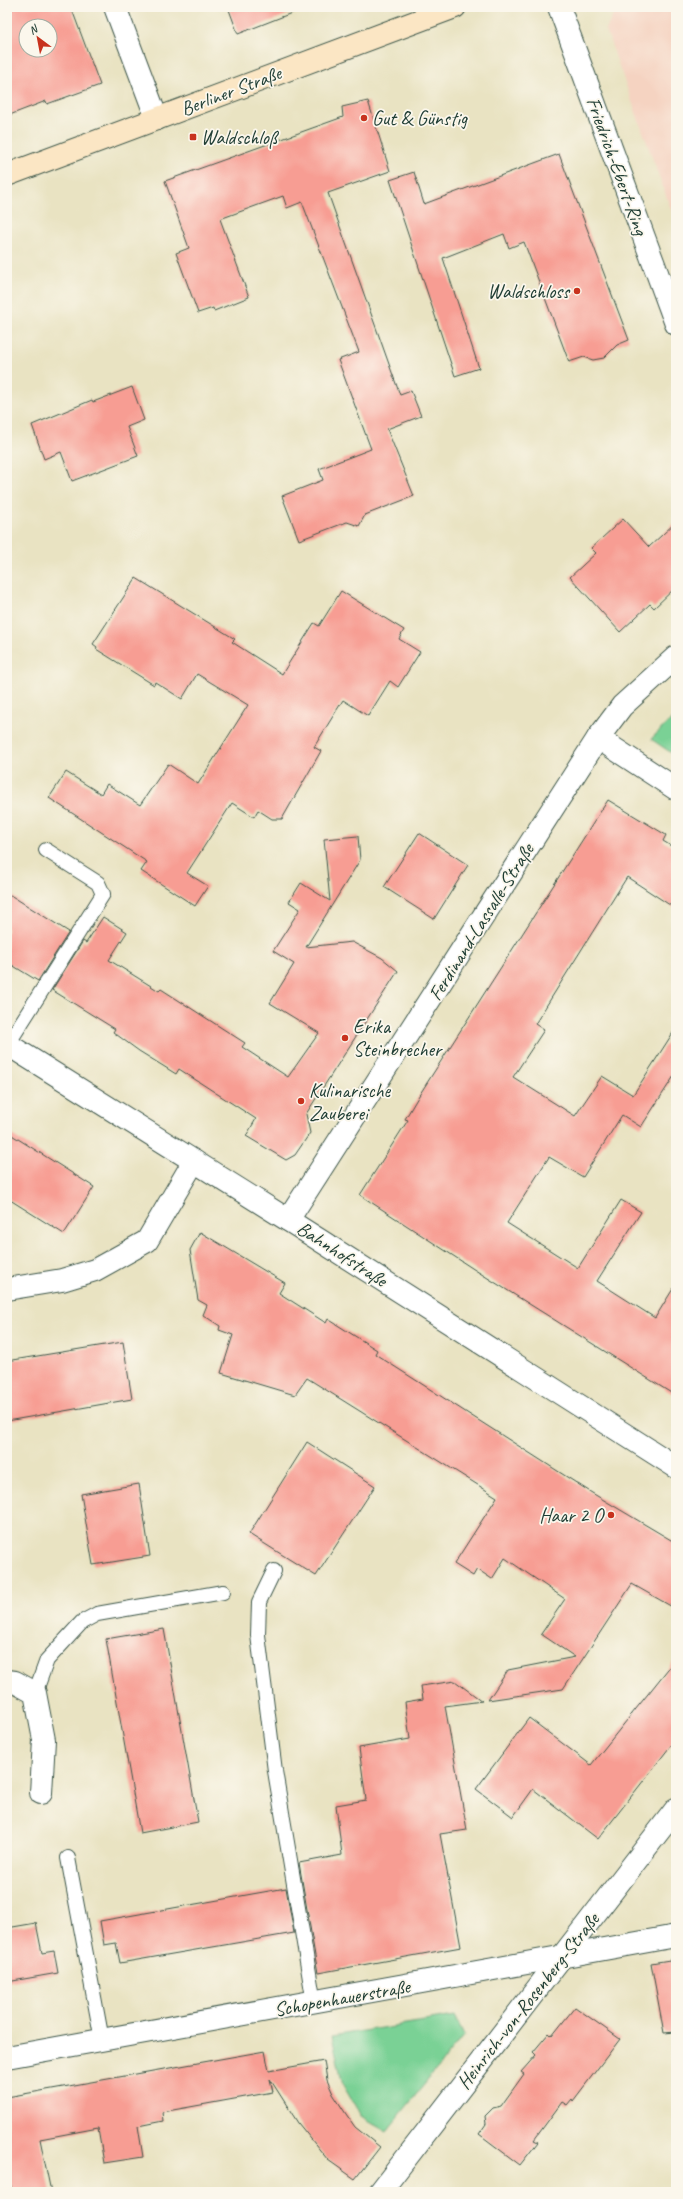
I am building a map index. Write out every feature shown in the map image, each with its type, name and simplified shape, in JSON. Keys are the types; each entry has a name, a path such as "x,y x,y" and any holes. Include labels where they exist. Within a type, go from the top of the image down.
{"main road":[{"name":"Berliner Straße","path":"7,175 455,7"}],"street":[{"path":"115,7 157,119"},
{"name":"Friedrich-Ebert-Ring","path":"559,7 676,324"},
{"name":"Ferdinand-Lassalle-Straße","path":"288,1220 598,738 622,706 676,657"},
{"path":"598,738 676,789"},
{"name":"Bahnhofstraße","path":"7,1044 288,1220 676,1467"},
{"path":"7,1290 62,1280 95,1270 147,1241 194,1161"},
{"path":"7,1681 15,1682 34,1693 44,1740 41,1793"},
{"name":"Heinrich-von-Rosenberg-Straße","path":"380,2192 676,1809"},
{"name":"Schopenhauerstraße","path":"7,2057 314,2003 676,1936"}],"lane":[{"path":"7,1044 103,894 98,883 46,850"},
{"path":"274,1571 259,1602 258,1635 275,1771 314,2003"},
{"path":"34,1693 46,1660 82,1622 97,1614 223,1592"},
{"path":"68,1858 102,2040"}],"shaded area":[{"path":"617,7 676,7 676,223 606,30"}],"green space":[{"path":"676,715 676,756 651,739"},
{"path":"455,2016 464,2035 387,2131 361,2116 343,2085 332,2036"}],"building":[{"path":"17,7 71,7 100,85 47,104 46,101 7,116 7,11"},
{"path":"228,7 302,7 302,9 238,34"},
{"path":"368,101 390,171 328,193 400,395 411,391 421,416 387,429 414,496 365,515 359,526 347,522 299,540 282,496 323,480 319,469 371,449 338,360 359,352 302,202 287,208 283,196 220,219 249,297 214,311 213,308 198,313 176,253 189,248 165,181 343,117 342,107"},
{"path":"559,154 629,340 617,345 604,358 593,360 584,357 569,362 524,242 509,248 504,234 443,258 479,368 455,376 390,180 414,172 424,204"},
{"path":"132,387 144,420 127,427 138,456 72,481 61,452 44,459 32,425 92,400 93,402"},
{"path":"623,519 649,547 676,522 676,587 654,608 650,604 620,632 570,577 596,553 591,548"},
{"path":"136,578 235,639 232,642 282,674 314,623 319,626 341,591 404,630 399,639 420,652 398,687 390,681 368,716 343,700 314,747 321,751 282,819 272,819 258,810 254,817 232,803 187,873 208,886 195,906 141,871 147,862 49,798 66,772 101,794 107,784 140,805 168,764 198,784 248,705 197,674 182,699 155,682 154,685 96,649 97,647 93,644"},
{"path":"608,800 666,835 663,841 676,849 676,909 627,877 535,1024 544,1030 513,1077 575,1116 602,1076 633,1095 676,1028 676,1073 641,1127 622,1115 583,1177 549,1157 507,1223 578,1268 621,1200 641,1212 597,1281 655,1318 676,1284 676,1396 475,1270 360,1195 408,1120 405,1119 418,1097"},
{"path":"419,833 468,865 434,919 384,887"},
{"path":"358,836 360,860 306,947 352,942 382,958 398,971 306,1114 310,1133 295,1155 286,1160 246,1136 256,1119 179,1069 176,1074 139,1051 113,1032 115,1029 52,990 83,941 86,943 103,917 127,932 109,960 159,991 161,989 245,1043 242,1047 288,1077 319,1033 270,1003 294,964 273,951 300,909 289,902 301,883 330,901 324,839"},
{"path":"7,893 69,932 38,981 7,962"},
{"path":"7,1132 94,1187 64,1234 7,1198"},
{"path":"200,1232 285,1283 279,1293 326,1323 328,1319 377,1350 375,1354 592,1493 676,1543 676,1609 632,1584 563,1689 488,1700 508,1670 575,1657 541,1634 565,1599 505,1558 492,1579 477,1569 473,1576 454,1564 497,1497 307,1378 295,1395 221,1373 233,1335 219,1330 220,1326 203,1315 207,1305 198,1300 190,1250"},
{"path":"123,1342 132,1399 7,1421 7,1361"},
{"path":"307,1442 375,1486 316,1576 249,1534"},
{"path":"139,1484 150,1556 93,1565 81,1494"},
{"path":"164,1629 198,1822 140,1833 106,1639"},
{"path":"676,1659 676,1739 598,1839 533,1789 513,1817 476,1789 529,1718 591,1765"},
{"path":"455,1681 482,1701 445,1706 467,1830 440,1834 461,1947 318,1973 299,1863 342,1855 336,1805 366,1800 359,1748 410,1739 405,1702 423,1699 421,1686"},
{"path":"286,1888 294,1933 120,1963 116,1943 104,1945 100,1921"},
{"path":"36,1923 42,1953 54,1951 58,1973 7,1982 7,1928"},
{"path":"676,1959 676,2032 664,2033 651,1963"},
{"path":"575,2007 620,2039 573,2101 572,2099 567,2105 562,2102 534,2140 538,2142 520,2165 479,2134 486,2124 485,2116 493,2108 501,2106 524,2074 521,2072 536,2055 533,2052 549,2033 552,2036"},
{"path":"265,2051 269,2071 324,2061 327,2080 333,2094 346,2114 355,2127 380,2147 355,2179 328,2160 298,2123 270,2079 273,2092 162,2112 163,2121 138,2126 143,2157 104,2163 98,2128 40,2139 51,2192 12,2192 7,2165 7,2097"}],"place":[{"name":"Gut & Günstig","path":"364,118"},
{"name":"Waldschloß","path":"193,137"},
{"name":"Waldschloss","path":"577,291"},
{"name":"Erika Steinbrecher","path":"345,1038"},
{"name":"Kulinarische Zauberei","path":"301,1101"},
{"name":"Haar 2 O","path":"611,1515"}]}
